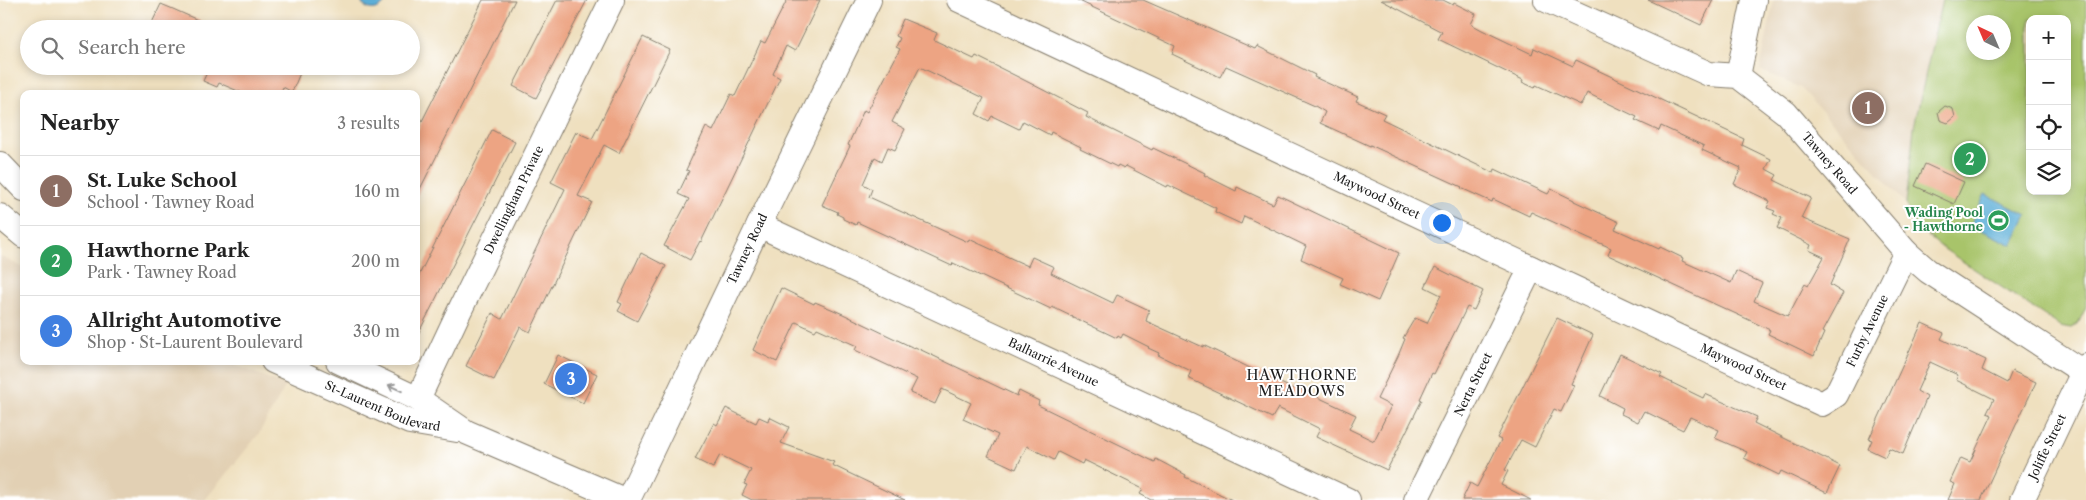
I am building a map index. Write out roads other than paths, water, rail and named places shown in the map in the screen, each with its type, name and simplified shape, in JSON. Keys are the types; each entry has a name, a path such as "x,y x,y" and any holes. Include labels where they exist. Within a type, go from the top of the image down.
{"street":[{"name":"Dwellingham Private","path":"418,400 460,309 612,0"},
{"name":"Tawney Road","path":"628,500 869,0"},
{"name":"Maywood Street","path":"959,0 1822,404"},
{"path":"1546,0 1709,74 1738,76 1754,0"},
{"name":"Tawney Road","path":"1738,76 1786,113 1906,252 1928,271 2085,370"},
{"path":"0,164 20,185"},
{"path":"0,216 20,233"},
{"name":"Balharrie Avenue","path":"759,225 1348,500"},
{"name":"Furby Avenue","path":"1822,404 1836,395 1906,252"},
{"name":"Nerta Street","path":"1416,500 1531,268"},
{"name":"St-Laurent Boulevard","path":"282,365 410,422 466,432"},
{"name":"St-Laurent Boulevard","path":"346,365 418,400 466,432 624,500"},
{"name":"Joliffe Street","path":"2022,500 2085,370"}],"water":[{"path":"360,0 387,0 377,9 369,9"},
{"name":"Wading Pool - Hawthorne","path":"1985,194 2027,215 2012,245 1971,225"}],"place":[{"name":"St. Luke School","path":"1868,108"},
{"name":"Hawthorne Park","path":"1970,159"},
{"name":"Wading Pool - Hawthorne","path":"1999,220"},
{"name":"Allright Automotive","path":"571,379"}],"district":[{"name":"HAWTHORNE MEADOWS","path":"1302,384"}]}
